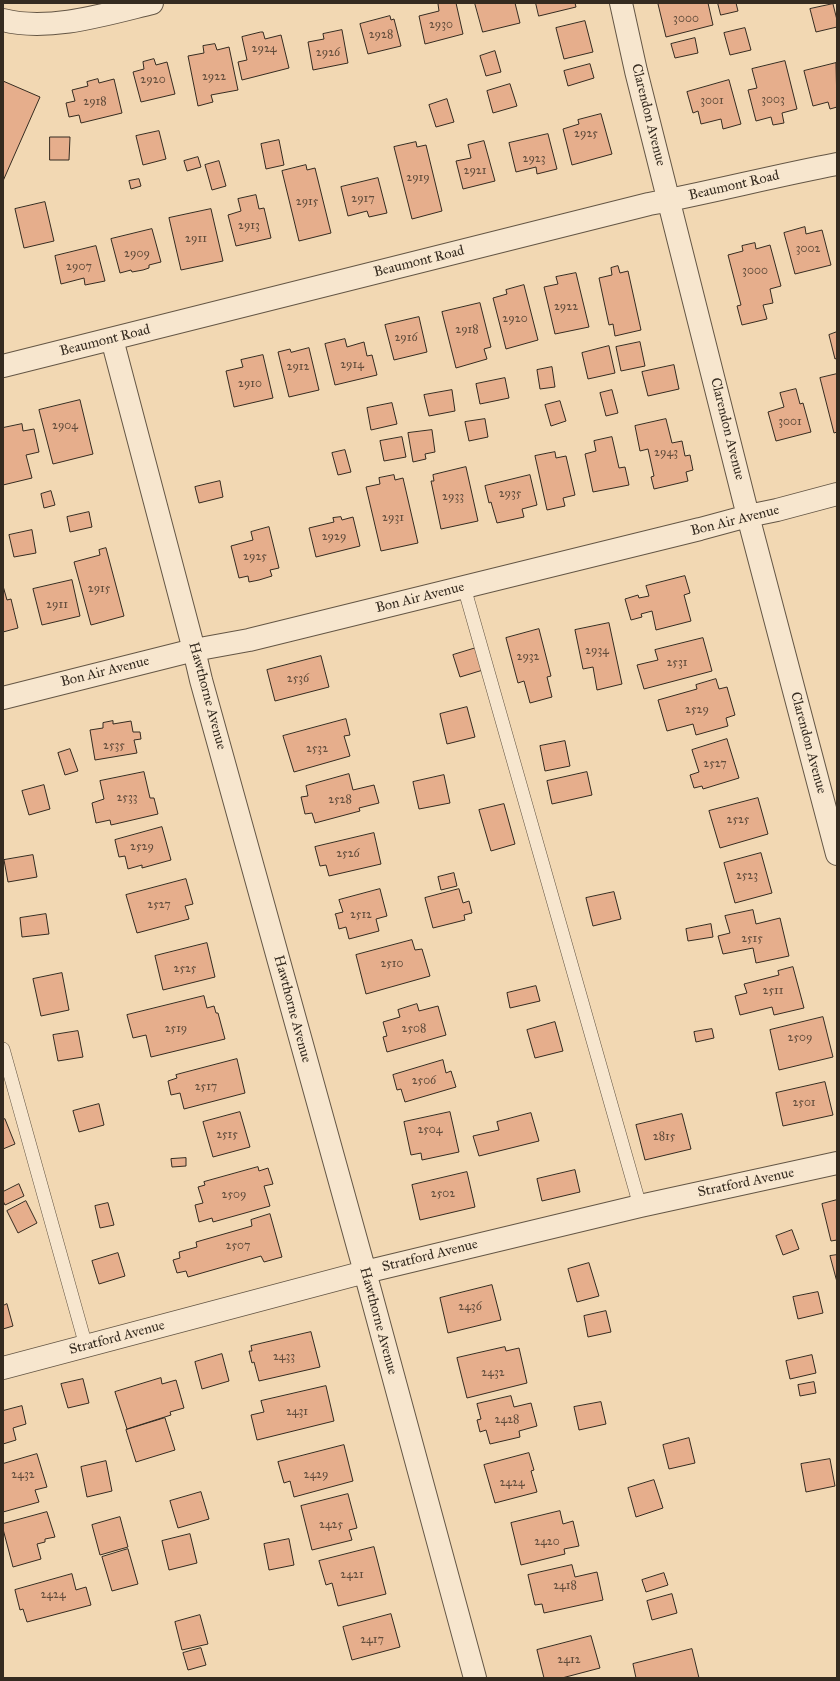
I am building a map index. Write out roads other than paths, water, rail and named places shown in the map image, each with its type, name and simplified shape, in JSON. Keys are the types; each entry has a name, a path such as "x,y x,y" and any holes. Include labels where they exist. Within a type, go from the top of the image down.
{"street":[{"name":"Clarendon Avenue","path":"621,3 636,71 670,200 748,516 837,854"},
{"path":"3,20 25,23 49,23 97,17 139,4"},
{"name":"Beaumont Road","path":"3,366 634,208 837,164"},
{"name":"Hawthorne Avenue","path":"112,339 208,703 475,1678"},
{"name":"Bon Air Avenue","path":"3,698 194,650 249,640 837,494"},
{"name":"Stratford Avenue","path":"3,1368 365,1272 640,1206 837,1163"}],"lane":[{"path":"464,587 640,1206"},
{"path":"3,1049 86,1346"}]}
